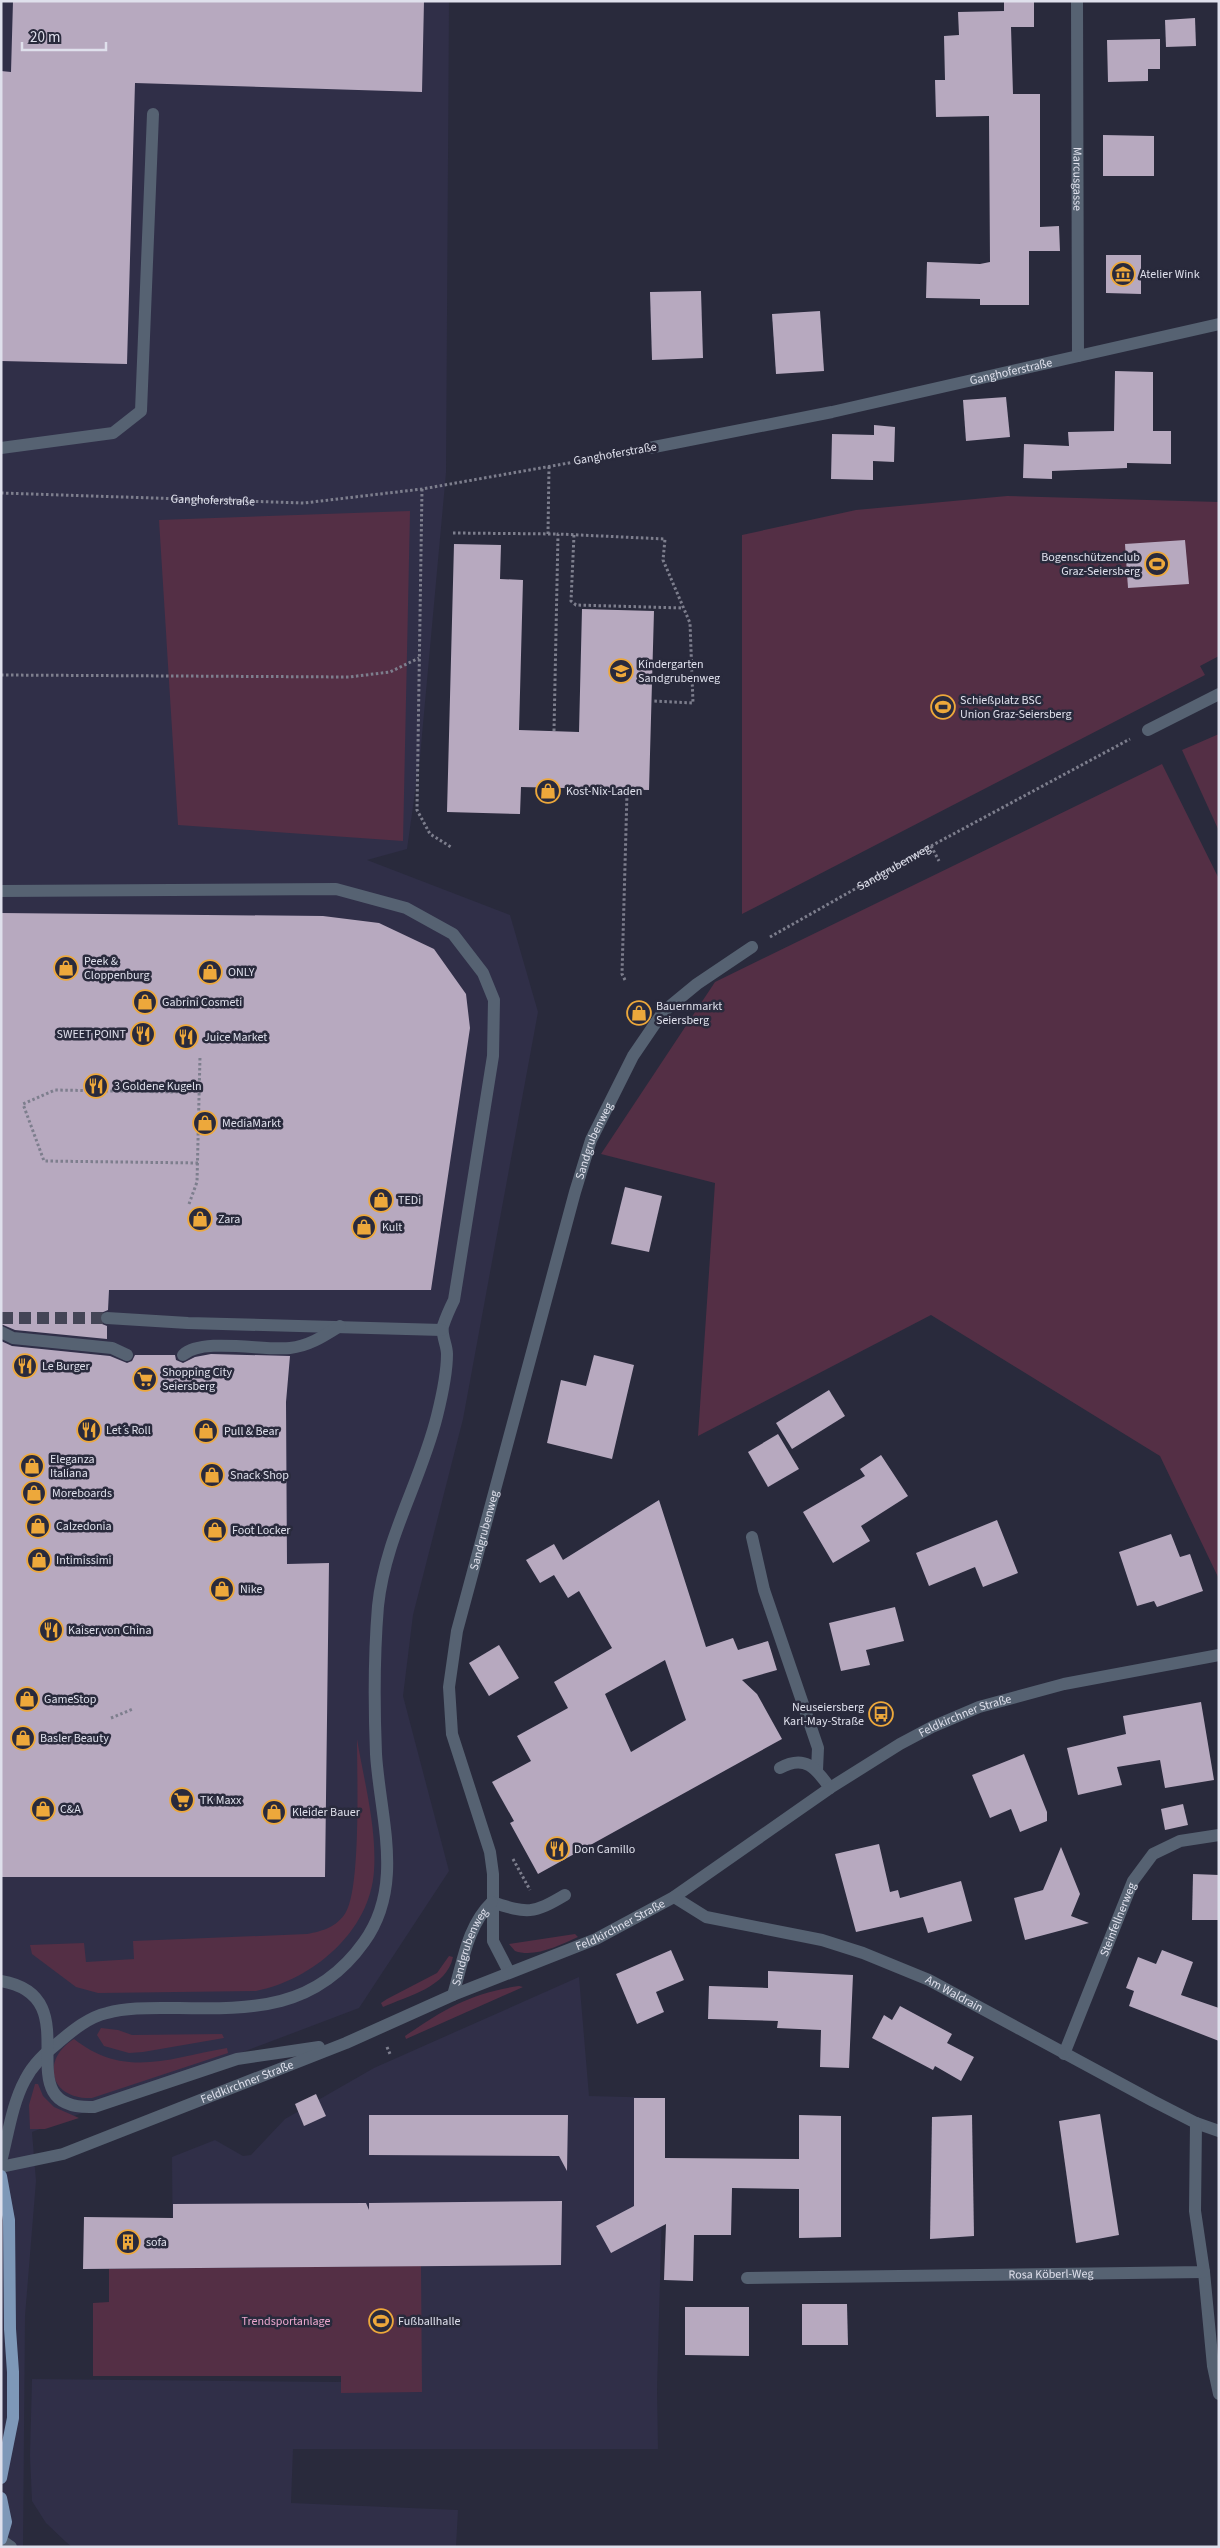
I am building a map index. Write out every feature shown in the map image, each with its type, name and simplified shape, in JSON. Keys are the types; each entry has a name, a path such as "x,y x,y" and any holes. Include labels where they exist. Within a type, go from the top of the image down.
{"main road":[{"path":"1,2176 9,2220 13,2372 12,2418 1,2478"},
{"path":"1,2498 6,2522 1,2540"}],"street":[{"name":"Marcusgasse","path":"1077,1 1078,356"},
{"path":"1,448 113,433 141,411 153,114"},
{"name":"Ganghoferstraße","path":"649,448 832,412 1219,324"},
{"path":"1148,730 1219,694"},
{"path":"1,891 336,889 406,908 453,934 483,973 494,1000 493,1056 454,1300 442,1330 448,1350 445,1380 429,1448 391,1542 379,1601 375,1641 376,1751 388,1857 387,1888 374,1925 365,1942 347,1963 304,1995 279,2003 222,2009 151,2008 106,2013 78,2026 37,2060 24,2080 16,2101 1,2162"},
{"name":"Sandgrubenweg","path":"509,1972 493,1940 493,1874 490,1852 478,1808 452,1734 449,1687 456,1631 572,1201 591,1140 633,1056 663,1012 697,984 752,947"},
{"path":"107,1318 188,1323 442,1330"},
{"path":"183,1355 189,1350 205,1347 291,1348 314,1342 340,1326"},
{"path":"1,1332 13,1338 112,1348 127,1355"},
{"path":"752,1538 764,1590 818,1748 817,1770"},
{"name":"Feldkirchner Straße","path":"1,2167 63,2154 346,2043 453,1995 596,1939 674,1897 830,1788 900,1744 932,1727 979,1707 1064,1684 1219,1655"},
{"path":"780,1768 791,1762 810,1765 817,1770 830,1788"},
{"name":"Steinfellnerweg","path":"1064,2054 1133,1881 1153,1854 1180,1841 1219,1835"},
{"path":"492,1902 519,1911 534,1910 565,1895"},
{"name":"Am Waldrain","path":"674,1897 706,1917 822,1940 863,1953 929,1980 1196,2123 1219,2131"},
{"name":"Sandgrubenweg","path":"453,1995 473,1927 482,1912 492,1902"},
{"path":"1,1981 16,1984 31,1992 41,2004 47,2024 45,2076 50,2091 62,2102 76,2108 94,2107 237,2060 346,2043"},
{"path":"1196,2123 1195,2210 1204,2272 1213,2366 1219,2394"},
{"name":"Rosa Köberl-Weg","path":"747,2278 1204,2272"},
{"path":"1,2540 10,2547"}],"path":[{"name":"Ganghoferstraße","path":"1,493 304,503 422,489 649,448"},
{"path":"548,534 549,466"},
{"path":"422,489 417,810 430,834 450,847"},
{"path":"453,532 665,539 663,560 690,623 693,703 652,702"},
{"path":"554,731 558,534"},
{"path":"574,535 571,601 576,606 683,608"},
{"path":"1,675 349,677 390,672 419,658"},
{"name":"Sandgrubenweg","path":"752,947 931,846 1148,730"},
{"path":"625,980 622,974 627,793"},
{"path":"931,846 940,861"},
{"path":"189,1204 197,1182 200,1056"},
{"path":"198,1163 44,1162 23,1104 55,1090 175,1092 200,1089"},
{"path":"110,1718 133,1709"},
{"path":"387,2048 390,2054"}],"shaded area":[{"path":"1,1 449,1 446,473 420,757 407,849 367,860 510,915 538,1012 463,1419 413,1615 403,1696 449,1871 359,2008 32,2132 36,2181 25,2316 23,2547 1,2547"},
{"path":"579,1977 589,2096 665,2098 657,2389 658,2449 293,2449 291,2503 458,2510 456,2547 72,2547 66,2542 46,2523 32,2501 30,2456 32,2379 341,2382 341,2392 422,2392 173,2267 172,2157 215,2140 243,2156 251,2155 285,2119 374,2068"}],"green space":[{"name":"Schießplatz BSC Union Graz-Seiersberg","path":"1007,496 1219,502 1219,656 1200,666 1205,675 742,914 742,535 856,510"},
{"path":"410,511 403,841 178,825 159,520"},
{"path":"1219,734 1219,831 1182,750"},
{"path":"1162,764 1219,879 1219,1579 1160,1456 931,1315 698,1436 715,1183 601,1154 715,982"},
{"path":"357,1739 374,1838 374,1871 370,1893 362,1914 350,1933 317,1964 298,1976 256,1991 98,1993 76,1987 32,1954 30,1945 84,1943 86,1962 134,1959 133,1941 307,1934 324,1930 334,1925 346,1912 351,1899 354,1879 357,1829"},
{"path":"575,1934 578,1937 539,1952 523,1953 515,1951 509,1944"},
{"path":"449,1956 453,1957 449,1967 435,1983 415,1994 383,2007 381,2003 387,1999 437,1973"},
{"path":"519,1986 523,1987 406,2039 405,2036 446,2010 486,1993"},
{"path":"101,2028 118,2030 132,2035 222,2034 224,2038 129,2053 104,2046 97,2035"},
{"path":"74,2039 93,2051 111,2059 130,2062 167,2060 227,2048 228,2053 92,2098 78,2097 67,2093 59,2086 54,2077 57,2057 63,2048"},
{"path":"35,2084 38,2084 43,2096 54,2107 79,2118 45,2129 30,2129 29,2105"},
{"name":"Trendsportanlage","path":"421,2266 422,2392 341,2393 341,2376 93,2376 93,2303 109,2302 109,2269"}],"building":[{"path":"13,1 424,1 422,92 135,83 127,364 1,361 1,71 11,72"},
{"path":"1004,2 1034,2 1034,27 1011,27 1013,94 1040,94 1040,227 1059,226 1060,251 1029,251 1029,305 980,305 980,299 926,298 927,262 980,264 990,262 989,116 936,117 935,80 945,80 944,36 959,35 958,12 1004,11"},
{"path":"1195,18 1196,46 1166,47 1165,20"},
{"path":"1160,39 1160,69 1148,69 1148,81 1108,82 1107,40"},
{"path":"1103,135 1154,136 1154,176 1103,176"},
{"path":"1106,255 1141,255 1141,294 1106,293"},
{"path":"701,291 703,358 652,360 650,292"},
{"path":"820,311 824,371 776,374 772,314"},
{"path":"1115,371 1153,372 1153,431 1171,431 1171,464 1127,463 1127,468 1052,471 1052,479 1023,478 1024,444 1069,446 1068,432 1114,431"},
{"path":"1006,397 1010,437 966,441 963,400"},
{"path":"874,425 895,427 894,462 873,461 873,480 831,479 832,434 874,435"},
{"name":"Bogenschützenclub Graz-Seiersberg","path":"1185,540 1189,584 1128,588 1125,544"},
{"path":"454,544 501,545 500,579 523,580 519,730 579,732 582,609 654,611 649,790 521,787 520,814 447,812"},
{"path":"1,913 323,916 379,923 434,949 466,994 470,1028 431,1290 109,1290 108,1310 101,1313 99,1318 102,1324 107,1326 107,1339 15,1330 1,1324"},
{"path":"625,1187 662,1196 649,1252 611,1244"},
{"path":"1,1341 12,1346 110,1356 127,1363 132,1361 135,1355 175,1355 176,1360 183,1363 195,1357 211,1354 290,1356 286,1402 287,1564 329,1563 325,1877 1,1877"},
{"path":"594,1355 634,1365 612,1459 547,1443 561,1380 586,1386"},
{"path":"829,1390 845,1416 792,1449 776,1423"},
{"path":"778,1434 799,1469 768,1487 748,1452"},
{"path":"881,1455 908,1496 861,1526 870,1541 833,1563 803,1512 865,1476 860,1469"},
{"path":"659,1500 706,1647 733,1638 738,1650 768,1641 777,1670 742,1680 757,1694 782,1739 538,1874 510,1823 514,1821 492,1782 531,1761 517,1736 568,1708 554,1682 612,1648 579,1591 568,1598 554,1575 540,1583 526,1560 554,1544 563,1560","holes":["665,1660 686,1720 631,1752 605,1694"]},
{"path":"997,1520 1018,1573 983,1587 975,1567 929,1586 916,1553"},
{"path":"1171,1534 1180,1557 1190,1554 1203,1591 1157,1607 1154,1601 1137,1606 1119,1552"},
{"path":"895,1607 904,1641 866,1650 870,1665 841,1671 829,1623"},
{"path":"499,1645 519,1678 489,1696 469,1663"},
{"path":"1201,1702 1214,1780 1165,1788 1160,1760 1117,1767 1122,1785 1078,1795 1067,1748 1126,1734 1123,1716"},
{"path":"1024,1754 1047,1812 1047,1821 1020,1832 1011,1809 990,1818 972,1775"},
{"path":"1183,1804 1188,1825 1165,1830 1161,1809"},
{"path":"879,1844 890,1892 898,1890 900,1898 961,1881 972,1921 928,1933 923,1917 856,1932 835,1854"},
{"path":"1061,1847 1080,1894 1071,1916 1089,1923 1025,1940 1014,1898 1043,1890"},
{"path":"1193,1874 1219,1875 1219,1920 1192,1920"},
{"path":"671,1950 684,1980 656,1992 664,2012 637,2024 616,1974"},
{"path":"1162,1950 1193,1962 1181,1995 1219,2008 1219,2041 1129,2006 1134,1991 1126,1988 1138,1957 1156,1964"},
{"path":"768,1971 853,1975 849,2068 820,2067 821,2030 777,2028 778,2021 708,2019 709,1986 768,1988"},
{"path":"900,2006 952,2034 947,2043 974,2057 961,2081 935,2066 933,2070 872,2038 884,2015 892,2020"},
{"path":"316,2094 326,2116 304,2126 295,2104"},
{"path":"634,2098 665,2098 665,2158 799,2159 799,2115 841,2116 841,2237 799,2238 799,2189 732,2188 731,2235 694,2235 693,2281 664,2280 666,2224 611,2253 596,2226 634,2206"},
{"path":"1100,2114 1119,2235 1076,2243 1059,2121"},
{"path":"369,2115 568,2115 567,2171 559,2156 369,2155"},
{"path":"972,2115 974,2236 930,2239 932,2117"},
{"path":"562,2201 561,2265 83,2269 84,2217 173,2218 173,2204 366,2203 369,2210 369,2203"},
{"path":"802,2304 847,2304 848,2345 802,2345"},
{"path":"685,2307 749,2307 749,2356 685,2355"}],"tunnel":[{"path":"1,1318 107,1318"}],"place":[{"name":"Atelier Wink","path":"1123,274"},
{"name":"Bogenschützenclub Graz-Seiersberg","path":"1157,564"},
{"name":"Kindergarten Sandgrubenweg","path":"621,671"},
{"name":"Schießplatz BSC Union Graz-Seiersberg","path":"943,707"},
{"name":"Kost-Nix-Laden","path":"548,791"},
{"name":"Peek & Cloppenburg","path":"66,968"},
{"name":"ONLY","path":"210,972"},
{"name":"Gabrini Cosmeti","path":"145,1002"},
{"name":"Bauernmarkt Seiersberg","path":"639,1013"},
{"name":"SWEET POINT","path":"143,1034"},
{"name":"Juice Market","path":"186,1037"},
{"name":"3 Goldene Kugeln","path":"96,1086"},
{"name":"MediaMarkt","path":"205,1123"},
{"name":"TEDi","path":"381,1200"},
{"name":"Zara","path":"200,1219"},
{"name":"Kult","path":"364,1227"},
{"name":"Le Burger","path":"25,1366"},
{"name":"Shopping City Seiersberg","path":"145,1379"},
{"name":"Let ́s Roll","path":"89,1430"},
{"name":"Pull & Bear","path":"206,1431"},
{"name":"Eleganza Italiana","path":"32,1466"},
{"name":"Snack Shop","path":"212,1475"},
{"name":"Moreboards","path":"34,1493"},
{"name":"Calzedonia","path":"38,1526"},
{"name":"Foot Locker","path":"215,1530"},
{"name":"Intimissimi","path":"39,1560"},
{"name":"Nike","path":"222,1589"},
{"name":"Kaiser von China","path":"51,1630"},
{"name":"GameStop","path":"27,1699"},
{"name":"Neuseiersberg Karl-May-Straße","path":"881,1714"},
{"name":"Basler Beauty","path":"23,1738"},
{"name":"TK Maxx","path":"182,1800"},
{"name":"C&A","path":"43,1809"},
{"name":"Kleider Bauer","path":"274,1812"},
{"name":"Don Camillo","path":"557,1849"},
{"name":"sofa","path":"128,2242"},
{"name":"Fußballhalle","path":"381,2321"}]}
